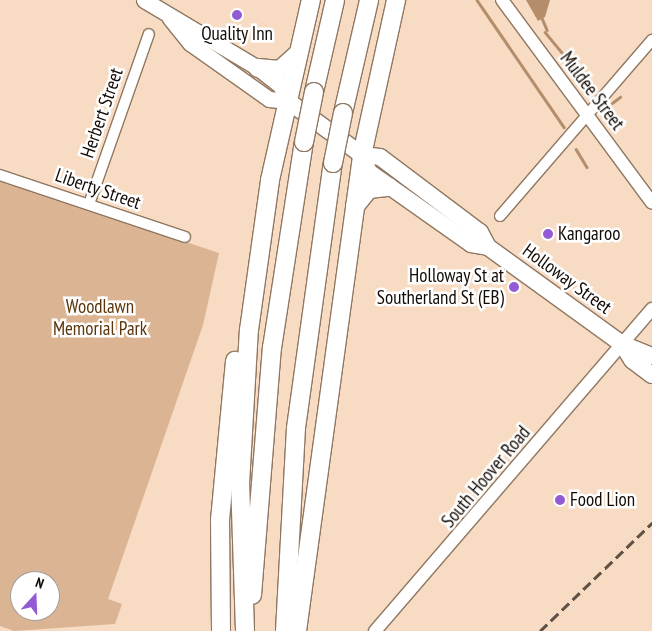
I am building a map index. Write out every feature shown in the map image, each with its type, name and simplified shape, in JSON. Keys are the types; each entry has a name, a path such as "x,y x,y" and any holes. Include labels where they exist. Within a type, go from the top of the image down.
{"highway":[{"path":"221,631 225,444 240,329 258,256 288,101 311,0"},
{"path":"251,631 272,348 304,142 336,0"},
{"path":"285,631 297,418 334,163 369,0"},
{"path":"296,631 362,155 396,0"},
{"path":"258,68 280,70 298,53"},
{"name":"Holloway Street","path":"288,101 362,155 380,157 419,185 480,232 488,247"},
{"name":"Holloway Street","path":"362,155 369,172 471,244 488,247 622,344 652,356"},
{"path":"355,206 365,191 390,186"},
{"path":"245,631 240,456 258,256"},
{"name":"Holloway Street","path":"622,344 632,360 652,375"}],"main road":[{"name":"Holloway Street","path":"144,0 163,9 199,29 258,68 280,85 288,101 270,100 190,43 163,9"}],"street":[{"name":"Muldee Street","path":"502,0 652,203"},
{"name":"Herbert Street","path":"89,204 149,34"},
{"path":"500,216 652,40"},
{"name":"Liberty Street","path":"0,174 186,238"},
{"name":"South Hoover Road","path":"375,631 652,309"}],"green space":[{"name":"Woodlawn Memorial Park","path":"0,180 219,253 203,325 108,599 122,604 115,624 14,631 0,626"}],"shaded area":[{"path":"526,0 550,0 545,17 538,21"}],"waterway":[{"path":"477,0 564,127"},
{"path":"542,18 547,30"},
{"path":"545,32 592,89"},
{"path":"612,103 620,97"},
{"path":"576,149 587,167"}],"railway":[{"path":"540,631 652,523"}],"place":[{"name":"Quality Inn","path":"237,15"},
{"name":"Kangaroo","path":"548,234"},
{"name":"Holloway St at Southerland St (EB)","path":"514,287"},
{"name":"Food Lion","path":"560,500"}]}
